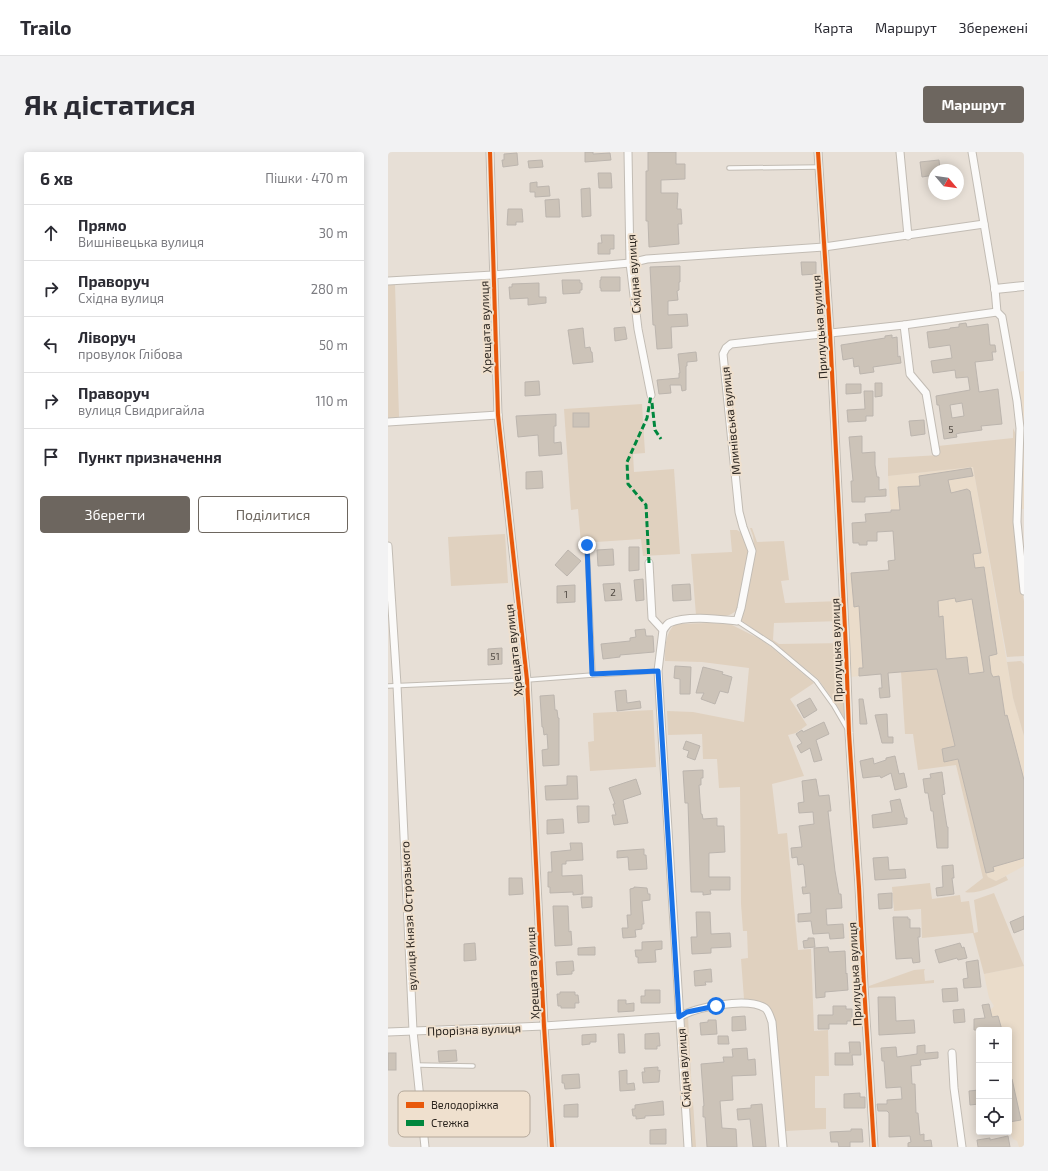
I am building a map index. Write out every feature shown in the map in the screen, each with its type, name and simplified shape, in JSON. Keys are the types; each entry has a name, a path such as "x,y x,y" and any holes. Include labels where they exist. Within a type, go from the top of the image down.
{"street":[{"name":"Хрещата вулиця","path":"490,152 498,415 527,680 544,1026 552,1147"},
{"name":"Східна вулиця","path":"628,152 630,263 638,329 651,395"},
{"name":"Прилуцька вулиця","path":"818,152 830,333 849,733 860,887 864,986 874,1147"},
{"path":"900,152 908,236"},
{"path":"972,152 995,289 997,312 1002,317 1017,401 1020,428 1017,522 1024,591"},
{"path":"388,281 493,275 630,263 647,259 824,247 984,224"},
{"path":"995,289 1024,286"},
{"name":"Млинівська вулиця","path":"737,621 752,551 739,512 722,354 726,348 731,344 904,325 997,312"},
{"path":"904,325 910,374 926,393 936,452"},
{"path":"388,422 498,415"},
{"name":"вулиця Князя Острозького","path":"388,546 398,686 413,1031 419,1091"},
{"path":"650,563 652,618 663,630 668,624 681,619 737,621"},
{"name":"Східна вулиця","path":"663,630 658,671 688,1147"},
{"name":"Прорізна вулиця","path":"388,1032 544,1026 679,1017 687,1012 728,1003 742,1003 766,1009 772,1022 783,1147"},
{"path":"952,1053 954,1088 962,1147"},
{"name":"вулиця Князя Острозького","path":"424,1137 425,1147"}],"lane":[{"path":"729,168 819,167"},
{"path":"587,545 592,674"},
{"path":"737,621 772,644 816,681 834,706 849,733"},
{"path":"388,686 527,680 592,674 658,671"},
{"path":"416,1065 474,1066"}],"shaded area":[{"path":"388,284 395,284 399,417 388,418"},
{"path":"1024,371 1024,509 1020,509 1022,428 1019,372"},
{"path":"642,404 645,453 633,454 634,472 674,469 680,554 643,556 641,539 581,543 578,509 571,510 564,409"},
{"path":"1013,428 1017,437 1022,592 1024,601 1024,656 1007,657 973,467 888,476 888,458 940,455 938,446 1013,438"},
{"path":"973,467 1013,698 1024,736 1024,866 996,881 988,877 986,873 937,669 850,677 846,573 888,570 888,561 895,560 888,476"},
{"path":"750,528 752,528 757,542 784,541 789,580 781,581 785,603 841,601 842,621 774,623 773,640 779,644 844,643 846,721 818,679 773,642 742,621 755,552 753,536"},
{"path":"730,530 737,530 742,533 750,551 738,608 730,615 719,617 696,615 691,554 732,552"},
{"path":"505,534 508,583 451,586 448,537"},
{"path":"675,624 730,624 758,638 770,646 814,683 790,699 807,725 796,733 788,735 804,776 772,784 778,834 787,833 798,950 811,949 814,1031 828,1030 829,1076 815,1076 815,1108 826,1108 826,1129 785,1131 775,1021 770,1010 764,1004 744,999 741,959 748,958 747,931 743,931 741,904 740,787 719,788 717,759 703,759 702,734 668,735 667,711 693,712 744,722 749,668 702,662 665,661 667,636"},
{"path":"1021,661 1024,664 1024,736 1013,698 1007,662"},
{"path":"937,669 986,873 988,877 996,881 1006,876 1008,880 987,889 970,893 965,892 983,878 956,765 918,770 913,734 905,734 901,672"},
{"path":"653,710 656,767 590,771 588,742 594,741 593,713"},
{"path":"930,883 932,899 960,895 961,902 969,901 974,933 978,932 974,900 994,893 1024,966 984,974 973,933 922,938 921,909 894,911 892,887"},
{"path":"1024,966 1024,1147 1019,1147 1017,1141 1013,1139 1011,1135 1012,1027 990,1027 989,1012 994,1006 989,998 984,974"},
{"path":"925,969 925,981 934,980 934,983 869,988 869,986 914,970"},
{"path":"684,1016 688,1016 692,1095 689,1096"},
{"path":"689,1102 693,1102 696,1147 692,1147"}],"building":[{"path":"585,152 593,152 593,154 610,153 611,160 585,162"},
{"path":"648,152 676,152 676,164 685,164 685,179 661,180 661,193 678,193 677,209 681,209 682,224 678,224 679,244 649,247 648,221 646,221 646,171 648,171"},
{"path":"517,153 518,165 503,167 502,160 504,160 504,154"},
{"path":"542,160 543,167 529,168 528,161"},
{"path":"939,160 939,164 928,164 928,176 922,177 920,162"},
{"path":"598,173 611,173 612,188 599,188"},
{"path":"537,182 537,187 549,186 550,196 535,197 535,192 530,192 530,183"},
{"path":"590,188 591,216 582,217 581,189"},
{"path":"559,199 560,217 546,217 545,200"},
{"path":"508,209 522,209 523,222 516,222 516,225 507,225"},
{"path":"601,235 614,235 614,249 610,249 610,254 598,254 598,243 602,243"},
{"path":"801,262 816,262 816,274 802,275"},
{"path":"680,266 680,282 679,290 677,291 678,300 668,301 668,315 687,314 688,326 671,327 672,348 657,349 655,325 653,325 650,267"},
{"path":"601,277 620,277 620,291 601,291"},
{"path":"562,280 580,280 580,283 582,283 582,290 580,290 580,293 563,294"},
{"path":"539,283 539,297 546,297 546,303 528,305 528,298 510,299 509,287 512,287 512,284"},
{"path":"966,323 967,327 988,324 990,345 995,345 996,352 992,352 993,360 975,362 979,392 998,389 1002,424 981,426 982,430 960,433 956,434 957,437 944,439 939,405 937,405 936,396 970,390 968,377 956,378 955,370 933,373 931,361 952,358 950,345 929,348 927,332 959,327 959,324","holes":["962,403 964,416 952,418 950,405"]},
{"path":"625,327 627,339 615,341 614,328"},
{"path":"583,328 585,348 590,347 593,362 573,364 568,330"},
{"path":"892,335 892,338 897,337 898,357 900,356 901,363 873,367 874,372 860,374 859,366 854,367 853,358 843,360 841,345 885,338 885,336"},
{"path":"696,352 697,361 687,362 686,390 682,391 681,385 670,385 671,393 659,394 657,380 679,378 680,373 678,354"},
{"path":"539,381 540,395 525,396 525,382"},
{"path":"875,383 882,383 882,396 875,397"},
{"path":"846,384 861,384 861,393 846,394"},
{"path":"864,391 873,391 873,416 866,416 866,421 848,422 847,410 865,409"},
{"path":"573,413 589,413 589,427 573,427"},
{"path":"556,414 554,443 561,442 562,454 539,456 538,435 518,437 516,416"},
{"path":"924,420 925,434 911,436 909,421"},
{"path":"862,436 862,453 875,452 875,465 877,477 879,477 879,490 886,489 886,496 865,497 865,502 852,502 851,481 853,481 849,437"},
{"path":"971,468 973,476 948,480 951,493 967,489 970,491 981,553 973,554 975,568 984,567 997,654 989,656 991,673 993,677 999,676 1005,716 1007,715 1024,780 1024,858 993,867 994,871 986,873 958,759 944,762 942,749 955,746 937,669 888,673 890,697 880,698 879,688 882,688 881,674 859,676 859,668 863,668 859,606 854,607 851,573 889,570 888,561 895,560 893,531 877,532 877,541 867,541 867,545 859,545 859,543 853,543 852,523 866,522 865,514 900,510 898,487 920,486 919,476","holes":["955,598 956,602 972,599 984,672 969,674 967,657 946,659 943,616 939,617 938,601"]},
{"path":"542,471 543,488 526,489 526,472"},
{"path":"629,547 639,547 639,570 629,571"},
{"path":"613,549 614,565 598,566 597,550"},
{"path":"568,550 581,561 567,576 555,565"},
{"path":"643,579 644,600 636,601 634,580"},
{"path":"620,583 622,600 605,601 603,584"},
{"path":"690,584 691,600 673,601 672,585"},
{"path":"575,585 575,602 557,603 557,586"},
{"path":"645,629 646,636 653,636 654,652 620,655 620,657 603,659 601,644 630,641 630,638 636,637 635,630"},
{"path":"502,648 502,664 488,665 488,649"},
{"path":"675,666 691,667 690,694 680,694 680,679 674,678"},
{"path":"703,667 723,672 722,674 732,677 728,693 720,691 715,704 701,699 704,693 696,693"},
{"path":"626,690 627,703 640,701 641,708 617,711 615,691"},
{"path":"554,695 555,710 557,710 559,718 559,765 543,766 542,750 548,749 547,734 544,735 542,727 540,696"},
{"path":"810,698 817,710 804,718 797,705"},
{"path":"859,699 863,699 867,724 860,724"},
{"path":"887,714 888,737 893,737 893,743 882,743 875,715"},
{"path":"824,722 829,734 816,740 822,760 814,762 810,748 801,753 797,746 802,743 796,734 802,730 803,732"},
{"path":"686,741 700,746 695,760 687,757 689,751 683,749"},
{"path":"895,756 899,774 904,773 907,787 895,790 891,773 881,778 880,776 863,778 860,761 873,758 874,764 886,760 886,758"},
{"path":"703,770 703,778 701,778 701,785 699,785 701,814 703,819 717,818 717,826 724,826 725,852 709,853 709,877 730,877 730,890 710,890 711,894 703,895 703,892 691,892 688,803 685,803 683,771"},
{"path":"942,772 945,794 942,795 948,827 948,848 937,848 933,811 931,811 928,793 925,793 923,779 931,778 930,774"},
{"path":"567,776 577,776 578,799 546,800 545,786 567,785"},
{"path":"636,779 641,794 623,800 628,823 614,825 612,815 616,815 613,804 615,804 609,788"},
{"path":"816,779 819,796 829,795 831,811 828,811 835,871 839,894 841,894 842,908 826,909 827,925 843,924 844,938 830,939 829,933 813,934 811,921 798,922 798,914 811,913 810,893 803,894 802,887 806,887 804,866 803,864 798,865 797,857 792,858 791,848 802,847 799,826 814,824 813,812 799,813 798,803 804,802 802,781"},
{"path":"900,799 905,818 907,818 907,824 873,828 872,815 892,812 890,801"},
{"path":"577,806 589,806 589,822 578,823"},
{"path":"563,819 564,833 547,834 547,820"},
{"path":"570,843 582,843 583,860 566,861 566,864 562,864 562,876 582,875 583,894 573,895 573,892 550,893 550,887 548,887 548,872 552,872 551,852 571,850"},
{"path":"644,849 647,869 629,870 628,857 617,858 617,851"},
{"path":"888,857 889,870 905,869 906,878 875,880 873,858"},
{"path":"953,865 954,878 952,878 954,894 937,896 936,888 943,887 942,866"},
{"path":"509,878 522,878 523,894 509,895"},
{"path":"634,887 647,888 648,894 650,894 650,900 642,901 644,924 642,924 642,929 635,930 636,937 623,938 622,928 628,928 627,915 631,915 630,889"},
{"path":"892,893 892,908 879,909 878,894"},
{"path":"581,897 592,897 592,907 582,908"},
{"path":"553,906 568,906 569,932 571,931 572,945 555,946"},
{"path":"696,912 710,912 711,934 730,933 731,947 711,948 711,953 692,954 691,937 697,937"},
{"path":"1024,916 1024,929 1014,933 1010,922"},
{"path":"893,917 908,917 908,919 910,919 910,928 920,928 920,937 918,937 920,962 913,963 912,958 896,959"},
{"path":"808,938 814,938 815,947 804,948 803,941 808,940"},
{"path":"662,941 662,949 655,950 656,962 638,963 638,957 636,957 635,950 642,950 642,942"},
{"path":"475,943 476,960 464,961 464,944"},
{"path":"960,943 962,948 964,947 967,958 958,960 957,958 939,963 935,950"},
{"path":"595,947 595,955 578,955 578,948"},
{"path":"828,947 829,952 845,951 848,990 825,992 825,997 816,998 814,948"},
{"path":"978,960 981,987 964,988 963,979 968,978 966,962"},
{"path":"573,961 574,971 572,971 572,974 557,975 556,962"},
{"path":"711,969 712,982 705,982 706,985 695,986 694,971"},
{"path":"957,988 958,1001 943,1002 942,989"},
{"path":"645,990 660,990 660,1003 641,1003 641,996 645,996"},
{"path":"560,992 575,992 575,995 578,995 579,1003 575,1003 575,1008 561,1008 561,1006 558,1006 557,994 560,994"},
{"path":"878,997 895,997 896,1021 914,1020 915,1033 879,1035"},
{"path":"618,1000 626,1000 626,1004 634,1003 634,1011 618,1012"},
{"path":"989,1004 992,1017 998,1016 1001,1027 976,1027 976,1030 974,1030 974,1019 985,1018 982,1005"},
{"path":"833,1006 846,1006 846,1009 852,1009 852,1021 847,1021 847,1024 829,1024 829,1029 818,1029 818,1015 833,1015"},
{"path":"964,1009 965,1022 954,1023 953,1010"},
{"path":"745,1016 746,1030 732,1031 732,1017"},
{"path":"708,1020 716,1020 717,1034 701,1035 700,1023 708,1022"},
{"path":"659,1033 660,1046 657,1046 657,1049 645,1049 645,1034"},
{"path":"596,1034 596,1042 590,1042 590,1044 582,1045 582,1035"},
{"path":"618,1034 624,1034 625,1053 619,1053"},
{"path":"718,1036 728,1036 729,1044 718,1044"},
{"path":"849,1042 860,1042 861,1055 852,1055 853,1065 835,1065 835,1053 850,1053"},
{"path":"925,1045 925,1053 938,1052 938,1058 920,1060 921,1065 911,1066 912,1084 915,1084 916,1113 918,1113 920,1135 924,1134 924,1141 931,1140 932,1147 908,1147 908,1143 911,1142 910,1136 889,1137 889,1113 887,1111 878,1111 877,1104 887,1104 887,1100 902,1099 901,1087 886,1088 884,1061 882,1061 881,1048 896,1047 897,1057 917,1054 917,1046"},
{"path":"747,1048 748,1060 755,1059 756,1075 732,1076 733,1100 720,1101 722,1128 736,1129 737,1147 707,1147 705,1117 703,1117 704,1106 701,1064 724,1062 723,1057 733,1057 732,1049"},
{"path":"456,1050 457,1061 439,1062 438,1051"},
{"path":"388,1053 396,1053 396,1070 388,1070"},
{"path":"658,1067 658,1071 660,1070 659,1082 643,1083 642,1072 645,1072 644,1068"},
{"path":"627,1070 627,1084 634,1083 635,1090 620,1091 619,1071"},
{"path":"579,1074 580,1088 565,1089 564,1083 562,1083 562,1075"},
{"path":"1012,1079 1021,1120 1012,1122"},
{"path":"976,1090 976,1104 970,1105 969,1091"},
{"path":"860,1093 860,1097 865,1097 865,1108 844,1108 844,1094"},
{"path":"663,1101 664,1115 645,1116 645,1118 636,1119 636,1116 633,1116 632,1109 635,1109 635,1105"},
{"path":"578,1104 578,1117 564,1117 564,1105"},
{"path":"762,1104 766,1147 753,1147 750,1119 738,1120 737,1109 751,1108 751,1105"},
{"path":"666,1129 666,1144 650,1144 650,1130"},
{"path":"851,1129 862,1129 863,1142 850,1142 850,1147 839,1147 838,1142 831,1142 830,1132 851,1131"},
{"path":"1008,1136 1010,1147 978,1147 977,1140 990,1138 990,1140"}],"marked path":[{"path":"649,563 646,505 628,484 627,462 647,418 651,395"},
{"path":"652,403 655,430 661,439"}],"cycle path":[{"path":"490,152 498,415 527,680 544,1026 552,1147"},
{"path":"818,152 830,333 849,733 874,1147"}],"route":[{"path":"587,545 592,674 658,671 679,1017 687,1012 716,1006"}]}
